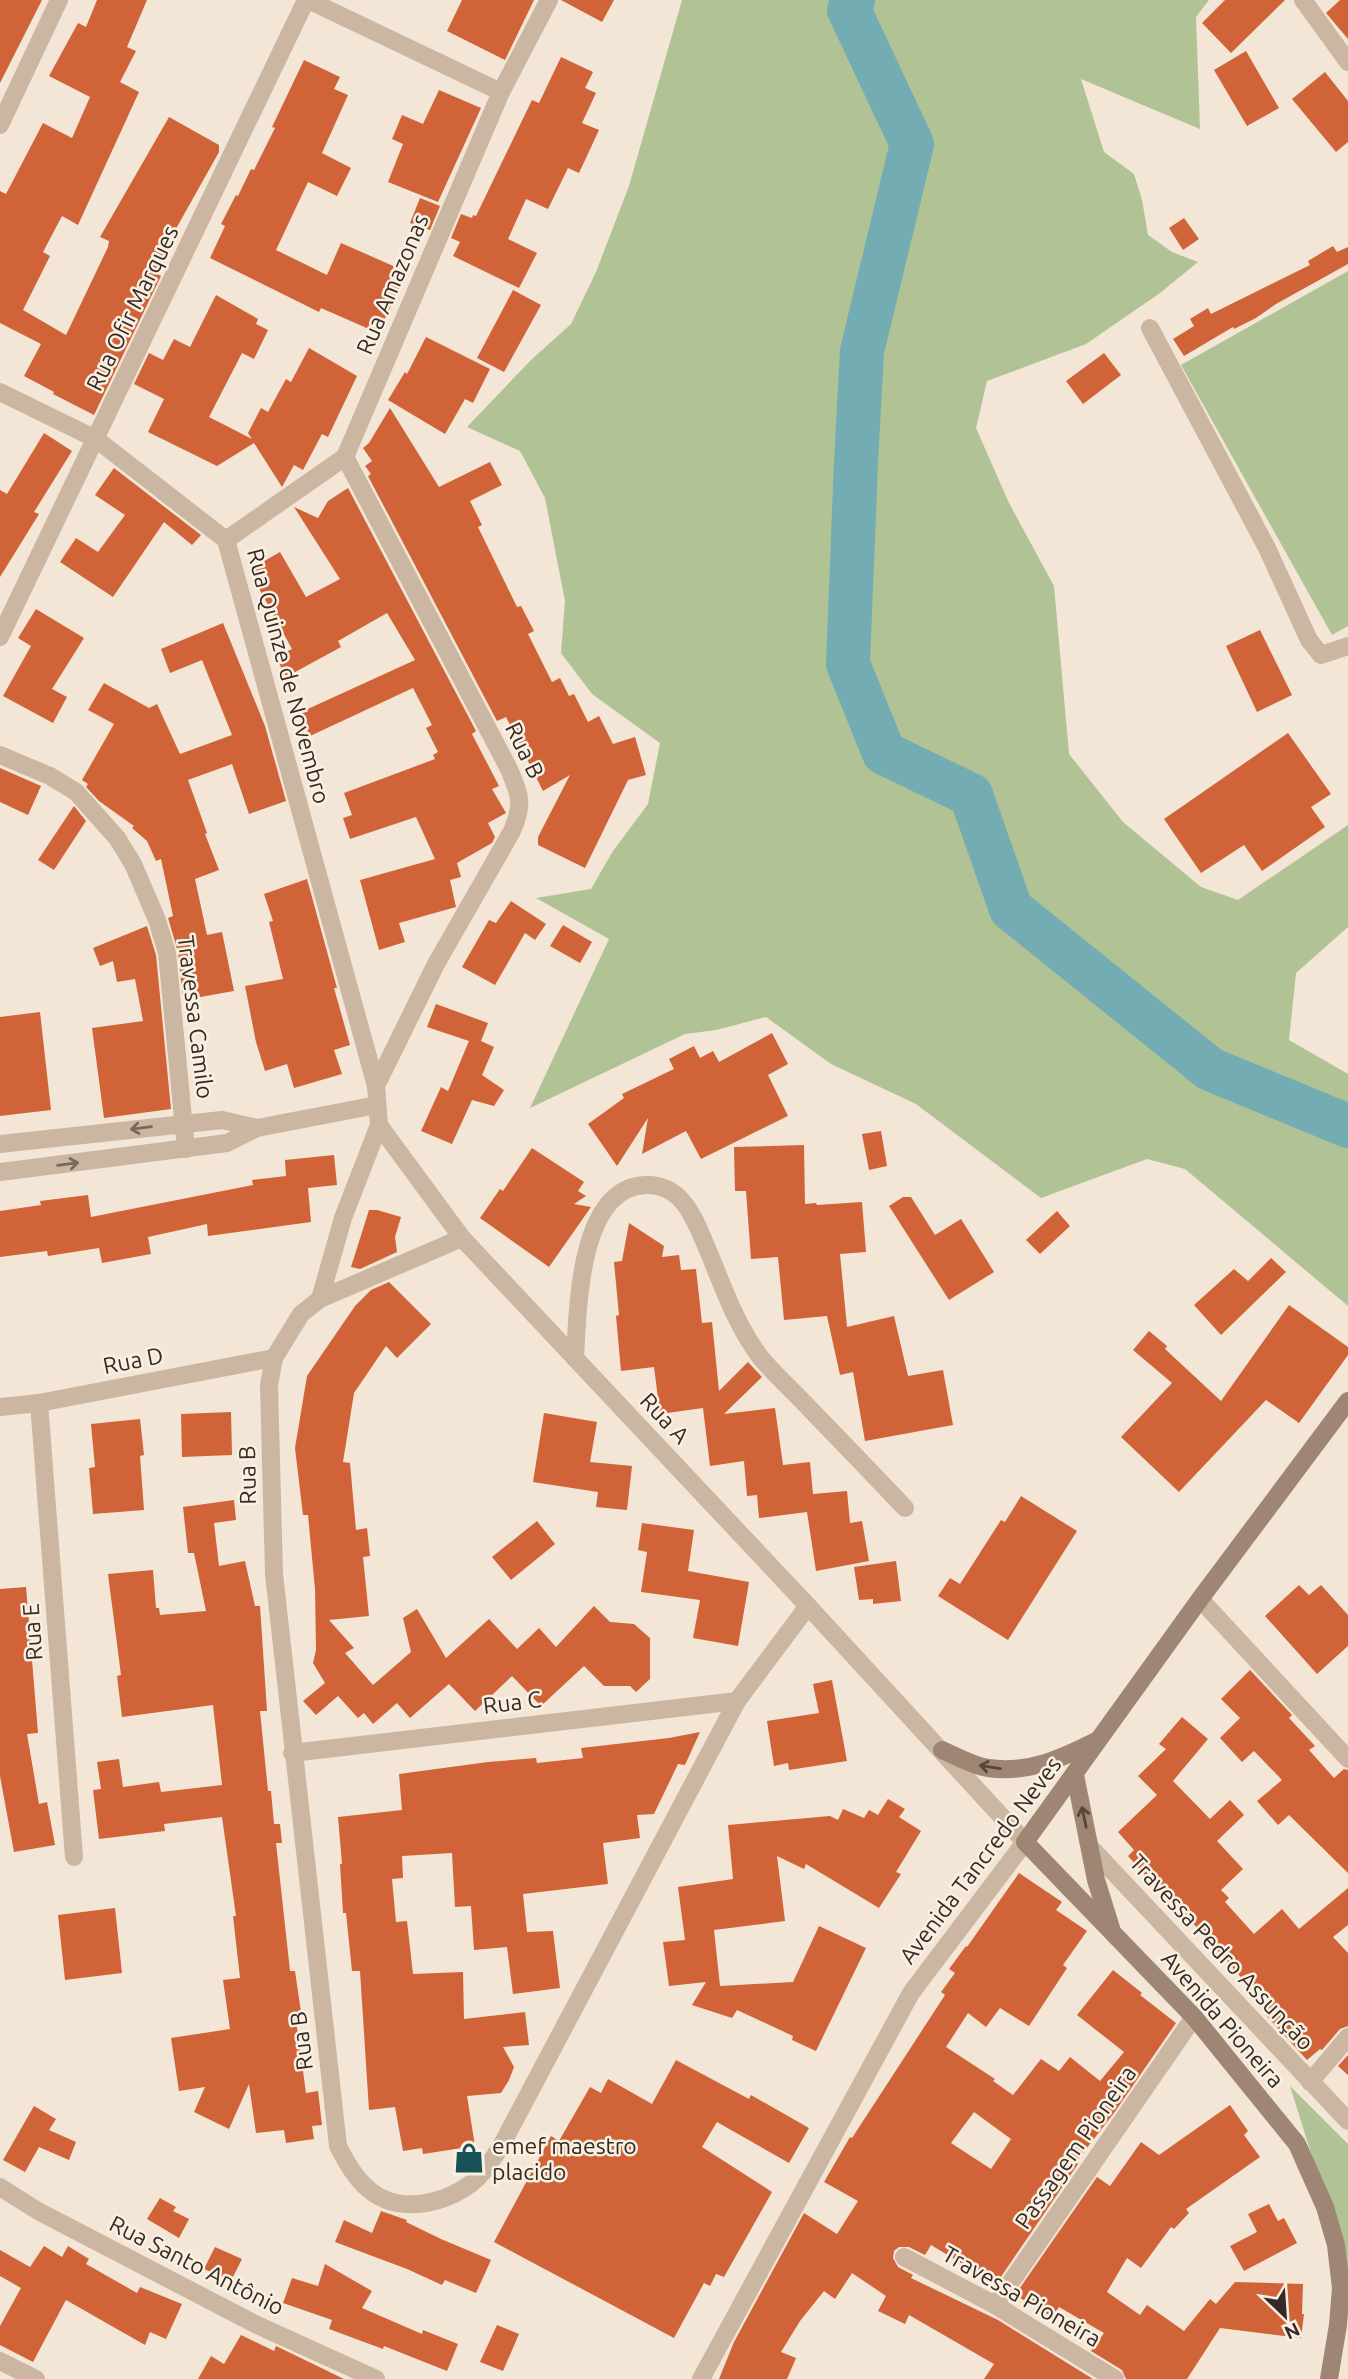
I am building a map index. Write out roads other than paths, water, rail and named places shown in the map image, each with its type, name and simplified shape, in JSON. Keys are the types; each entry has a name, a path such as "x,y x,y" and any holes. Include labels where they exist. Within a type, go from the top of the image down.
{"street":[{"path":"0,125 59,0"},
{"path":"307,0 501,92"},
{"name":"Rua Ofir Marques","path":"0,638 307,0"},
{"name":"Rua Amazonas","path":"345,457 501,92 549,0"},
{"path":"1303,0 1348,62"},
{"path":"1150,328 1267,548 1309,640 1321,654 1348,646"},
{"name":"Rua Quinze de Novembro","path":"0,392 96,439 226,540 377,1096"},
{"path":"226,540 345,457"},
{"name":"Rua B","path":"345,457 509,769 521,799 512,831 436,964 377,1096"},
{"name":"Travessa Camilo","path":"0,755 50,776 76,792 117,838 133,864 157,920 167,953 186,1149"},
{"path":"0,1172 228,1143 257,1128 377,1096 379,1125"},
{"path":"0,1144 184,1122 222,1120 257,1128"},
{"name":"Rua B","path":"379,1125 343,1218 320,1299 302,1314 274,1358 269,1385 274,1574 338,2146 349,2167 366,2188 386,2200 417,2205 445,2200 475,2180 500,2148 737,1701 808,1606"},
{"name":"Rua A","path":"379,1125 462,1238 942,1750"},
{"path":"575,1358 580,1282 587,1247 600,1217 616,1196 635,1185 653,1184 669,1189 683,1201 698,1227 737,1318 760,1357 905,1508"},
{"path":"320,1299 462,1238"},
{"name":"Rua D","path":"0,1407 39,1403 274,1358"},
{"name":"Avenida Tancredo Neves","path":"701,2379 911,1993 1075,1775 1200,1600 1348,1401"},
{"name":"Rua E","path":"39,1403 74,1857"},
{"path":"1200,1600 1348,1759"},
{"name":"Rua C","path":"292,1752 737,1701"},
{"path":"942,1750 986,1768 1020,1770 1062,1759 1101,1739"},
{"name":"Avenida Pioneira","path":"942,1750 1025,1842 1194,2017 1297,2144 1325,2207 1336,2245 1341,2288 1329,2379"},
{"path":"1075,1775 1096,1880 1112,1931"},
{"name":"Travessa Pedro Assunção","path":"1090,1847 1348,2121"},
{"name":"Passagem Pioneira","path":"995,2305 1194,2017"},
{"path":"1310,2082 1348,2038"},
{"name":"Rua Santo Antônio","path":"0,2187 38,2211 257,2325 376,2379"},
{"name":"Travessa Pioneira","path":"904,2257 995,2305 1115,2379"},
{"path":"0,2361 36,2379"}],"waterway":[{"path":"853,0 849,10 912,144 862,351 856,462 848,664 884,753 971,795 1011,909 1210,1069 1348,1126"}],"place":[{"name":"emef maestro placido","path":"469,2158"}]}
